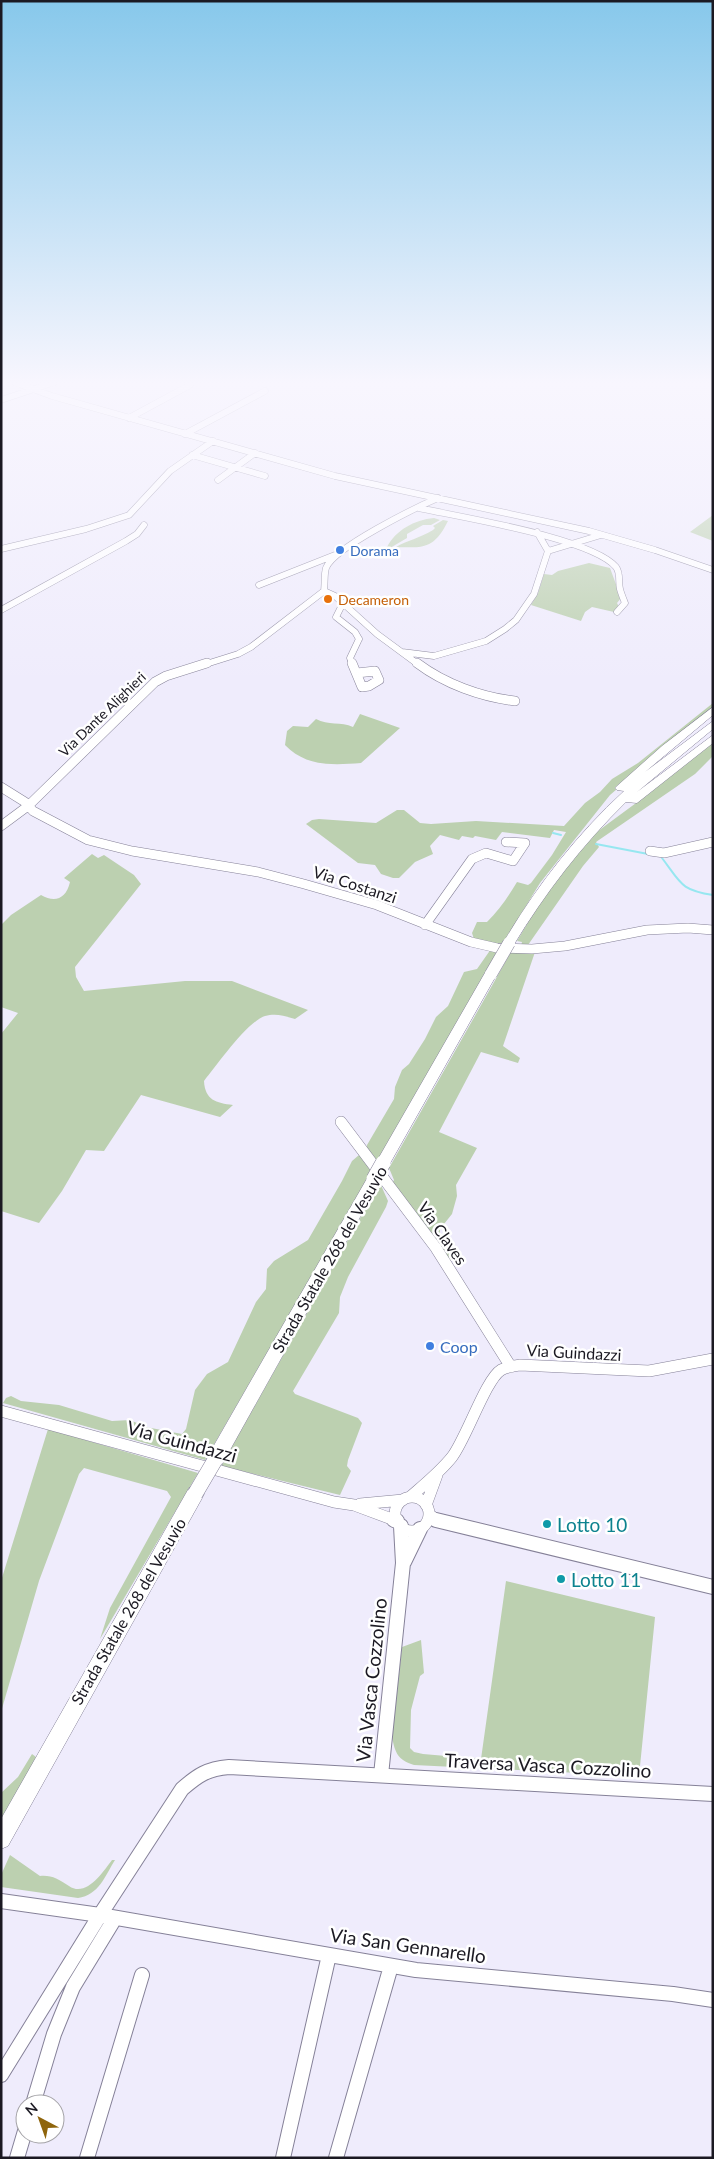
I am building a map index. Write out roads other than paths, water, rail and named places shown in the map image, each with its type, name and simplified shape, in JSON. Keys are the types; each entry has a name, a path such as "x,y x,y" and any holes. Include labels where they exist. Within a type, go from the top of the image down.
{"highway":[{"path":"593,827 604,809 624,784 713,710"},
{"name":"Strada Statale 268 del Vesuvio","path":"1,1839 508,943 539,893 593,827 639,784 713,724"},
{"path":"593,827 646,790 713,738"}],"street":[{"path":"1,549 105,524 129,516 159,483"},
{"path":"366,483 602,534 713,570"},
{"path":"417,507 427,496"},
{"path":"259,585 338,554 417,507 428,504 438,498"},
{"path":"428,504 437,510"},
{"path":"417,507 437,510 540,535 597,552 616,567 620,576 619,587 624,603 617,612"},
{"path":"402,652 434,656 486,641 516,620 534,594 548,551 540,535 528,520 529,518"},
{"path":"1,610 126,541 137,534 144,525"},
{"path":"548,551 560,546 599,537 602,534"},
{"path":"338,554 326,567 324,591 335,596 356,614 368,637"},
{"name":"Via Dante Alighieri","path":"1,826 28,806 155,682 166,676 238,654 251,647 324,591"},
{"path":"344,603 336,617 356,632 402,652 438,678 464,688 515,701"},
{"path":"346,626 356,614"},
{"path":"356,673 350,658 368,637"},
{"path":"428,670 430,661 434,656"},
{"name":"Via Costanzi","path":"1,787 64,830 88,840 132,851 258,872 295,881 377,905 471,942 496,948 532,950 565,946 647,930 688,928 713,930"},
{"path":"425,925 472,859 486,853 513,861 525,843 506,842"},
{"path":"650,852 664,854 713,842"},
{"name":"Via Claves","path":"341,1122 436,1248 511,1367"},
{"name":"Via Guindazzi","path":"354,1505 406,1498 437,1474 460,1445 492,1381 501,1370 520,1365 649,1371 713,1359"},
{"name":"Via Guindazzi","path":"1,1411 325,1500 354,1505 399,1523"},
{"name":"Via Vasca Cozzolino","path":"404,1563 428,1519 437,1474"},
{"path":"428,1519 419,1499 406,1498 396,1509 399,1523 413,1530 428,1519 713,1587"},
{"name":"Via Vasca Cozzolino","path":"108,1917 182,1789 199,1774 218,1768 229,1767 381,1775 404,1563 399,1523"},
{"name":"Traversa Vasca Cozzolino","path":"381,1775 713,1794"},
{"name":"Via San Gennarello","path":"1,1901 108,1917 416,1970 673,1994 713,2000"},
{"path":"1,2075 108,1917"},
{"path":"36,2094 54,2034 73,1986 108,1917"},
{"path":"282,2158 329,1955"},
{"path":"336,2158 391,1966"},
{"path":"87,2158 142,1975"},
{"path":"17,2158 21,2144"}],"waterway":[{"path":"553,833 561,835"},
{"path":"596,844 648,854"},
{"path":"662,858 687,888 713,895"}],"place":[{"name":"Dorama","path":"340,550"},
{"name":"Decameron","path":"328,599"},
{"name":"Coop","path":"430,1346"},
{"name":"Lotto 10","path":"547,1524"},
{"name":"Lotto 11","path":"561,1579"}]}
